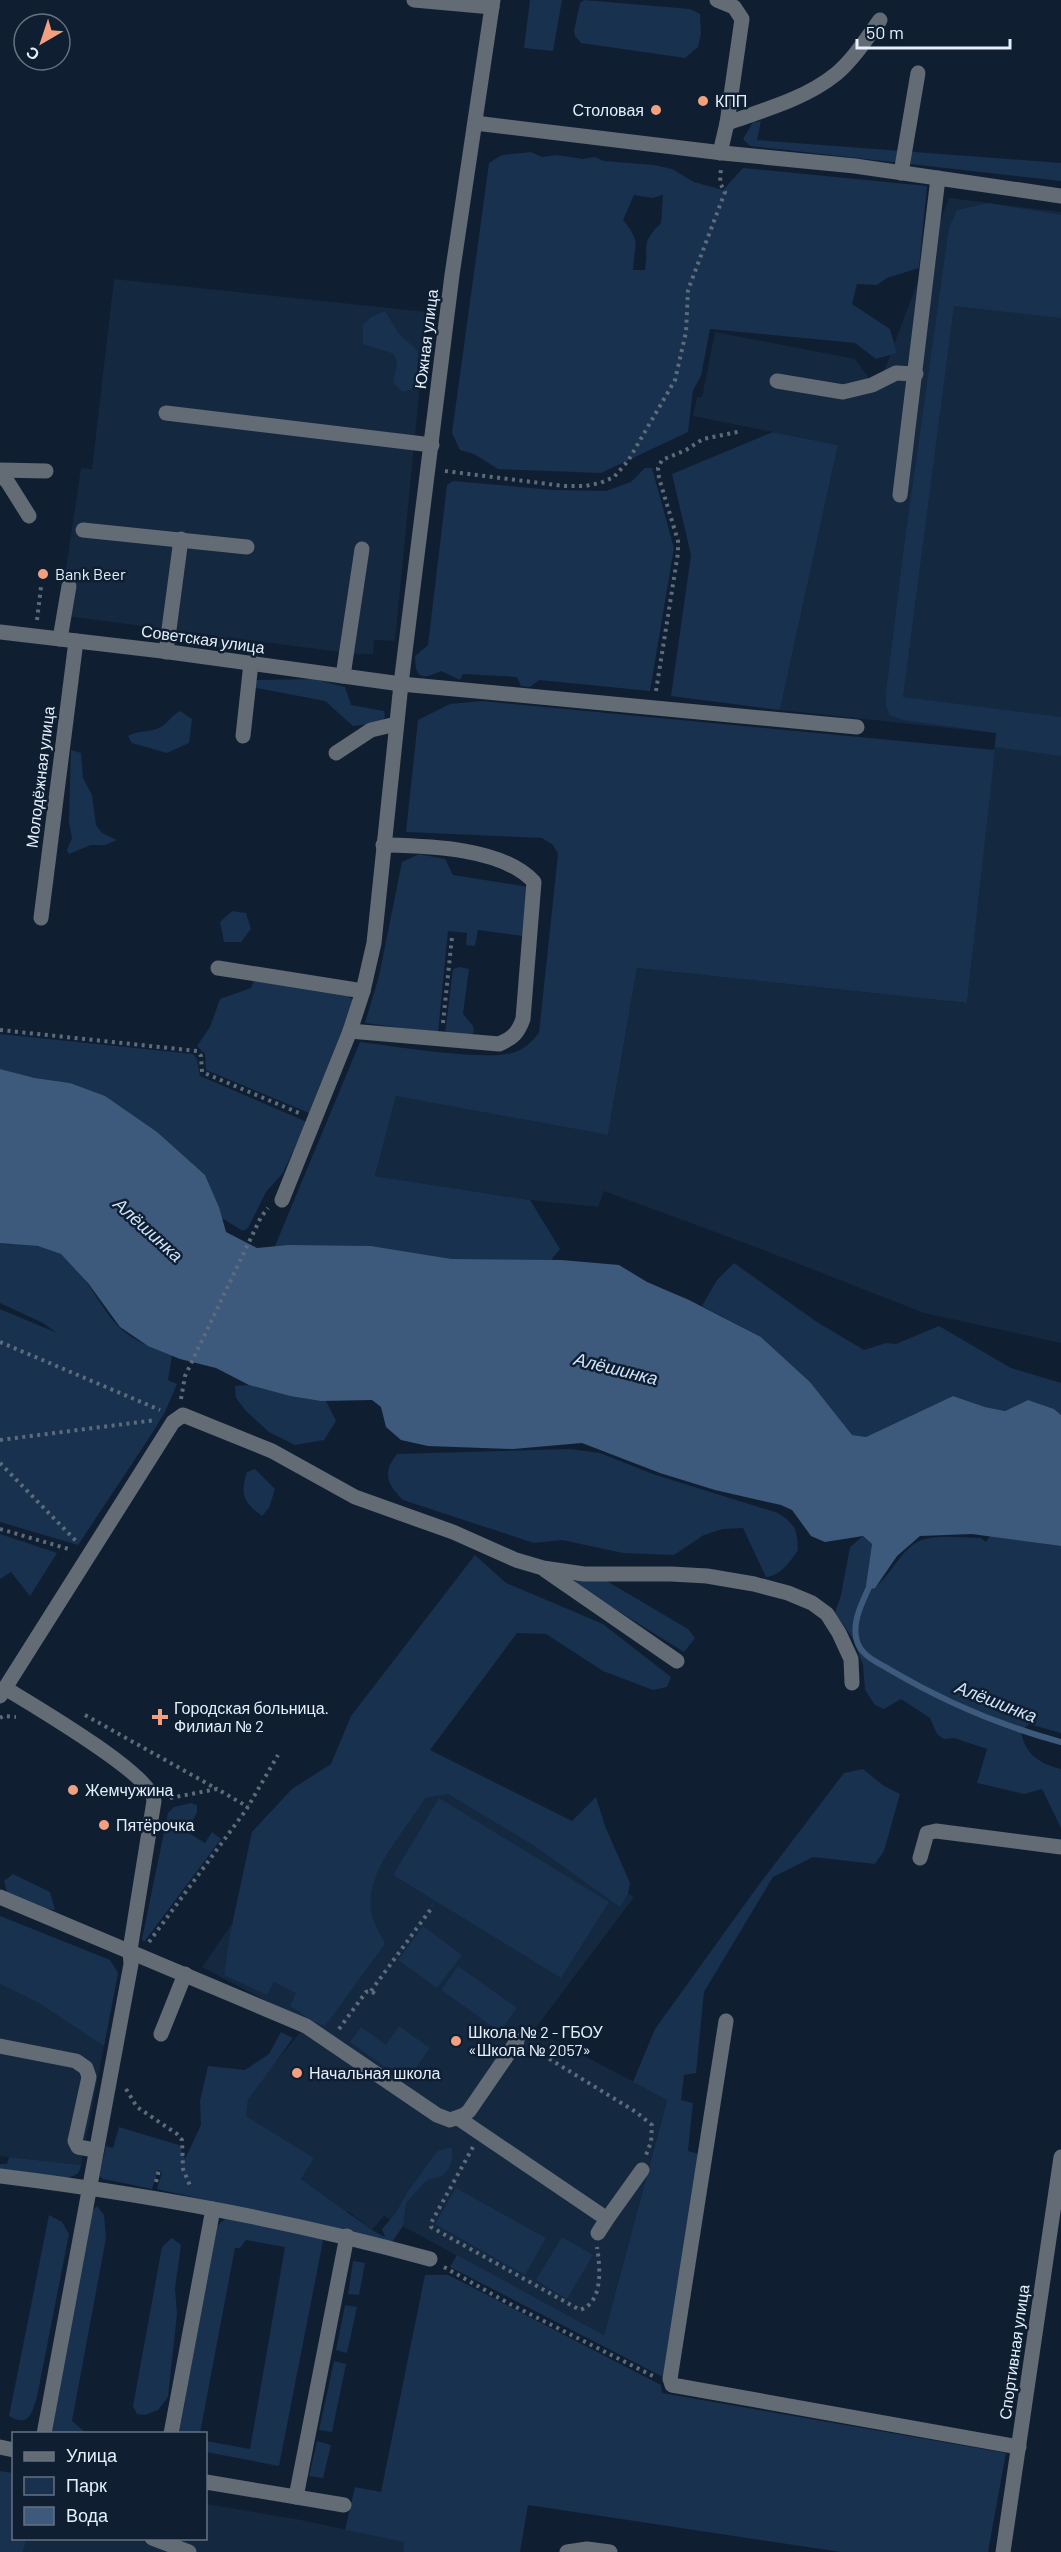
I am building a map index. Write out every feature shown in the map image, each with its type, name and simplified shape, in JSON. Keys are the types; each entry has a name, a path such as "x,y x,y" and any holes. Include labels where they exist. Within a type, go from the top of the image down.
{"street":[{"path":"414,0 492,4"},
{"path":"717,0 734,7 742,19 721,153"},
{"name":"Южная улица","path":"282,1200 350,1030 363,991 374,943 396,724 452,275 492,4"},
{"path":"727,123 784,103 810,91 837,73 880,21"},
{"path":"901,173 918,73"},
{"path":"475,123 901,173 1061,196"},
{"path":"900,495 938,178"},
{"path":"777,381 843,392 873,385 896,373 916,374"},
{"path":"166,413 432,445"},
{"path":"0,470 46,471"},
{"path":"0,475 7,481 29,516"},
{"path":"83,530 247,547"},
{"path":"166,652 181,539"},
{"path":"343,676 362,549"},
{"path":"60,639 69,586"},
{"name":"Советская улица","path":"0,632 401,684 857,727"},
{"name":"Молодёжная улица","path":"40,918 76,641"},
{"path":"243,736 251,663"},
{"path":"336,753 370,730 396,724"},
{"path":"350,1030 499,1044 511,1039 518,1032 523,1019 534,882 527,874 467,850 383,845"},
{"path":"218,968 363,991"},
{"path":"44,2432 88,2187 135,1952 154,1795 146,1784 87,1740 2,1692 177,1418 183,1415 190,1417 272,1451 355,1497 453,1532 516,1560 543,1568 584,1574 706,1576 788,1593 812,1603 827,1614 851,1659 852,1683"},
{"path":"543,1568 677,1661"},
{"path":"920,1858 927,1833 936,1831 1061,1847"},
{"path":"0,1897 306,2026 437,2115 450,2120 469,2111 517,2041"},
{"path":"161,2034 185,1974"},
{"path":"726,2021 670,2379 672,2385 1018,2447"},
{"path":"0,2046 76,2061 86,2068 89,2077 75,2141 78,2147 95,2151"},
{"path":"458,2118 607,2219"},
{"name":"Спортивная улица","path":"1003,2552 1061,2157"},
{"path":"598,2233 642,2170"},
{"path":"0,2176 88,2187 206,2207 346,2236 430,2259"},
{"path":"171,2432 206,2207"},
{"path":"296,2497 346,2236"},
{"path":"207,2482 344,2505"},
{"path":"157,2540 189,2552"},
{"path":"567,2552 587,2548 610,2552"}],"path":[{"path":"429,469 564,486 585,486 614,477 628,461 675,380 686,332 688,290 725,192 720,183 721,153"},
{"path":"654,707 678,553 678,541 658,468 662,460 686,450 703,439 742,431"},
{"path":"35,636 41,587"},
{"path":"442,1039 452,937"},
{"path":"0,1030 197,1051 201,1056 202,1072 313,1119"},
{"path":"177,1418 185,1377 261,1217"},
{"path":"0,1342 177,1418"},
{"path":"0,1440 177,1418"},
{"path":"0,1463 90,1555"},
{"path":"0,1529 90,1555"},
{"path":"80,1712 248,1807"},
{"path":"135,1952 248,1807 278,1755"},
{"path":"154,1801 217,1789"},
{"path":"330,2042 364,1994 371,1991 433,1906"},
{"path":"371,1991 378,1996"},
{"path":"517,2041 524,2043 636,2112 652,2125 651,2142 642,2170"},
{"path":"113,2058 127,2093 137,2107 177,2134 182,2140 183,2169 206,2207"},
{"path":"481,2133 431,2223 431,2227 580,2310 589,2304 598,2289 600,2278 595,2243 598,2233"},
{"path":"430,2259 508,2303 672,2385"}],"shaded area":[{"path":"949,198 1061,212 1061,1343 924,1313 604,1191 598,1207 530,1200 375,1176 396,1095 608,1135 637,968 967,1003 996,733 780,710 838,445 693,416 697,397 702,397 715,332 855,359 877,390"},
{"path":"114,279 427,312 395,641 374,640 373,654 355,654 59,615 81,468 92,469"},
{"path":"364,1734 634,1897 534,2030 667,2099 604,2335 384,2216 372,2230 349,2212 191,2164 308,2023 202,1967"},
{"path":"0,1916 110,1960 118,1973 81,2165 0,2156"},
{"path":"207,2504 296,2519 405,2542 403,2552 23,2552 27,2540 207,2540"}],"green space":[{"path":"530,0 562,0 553,51 524,48"},
{"path":"584,0 690,9 700,14 701,34 698,47 685,58 581,43 574,31 580,3"},
{"path":"761,121 757,140 1061,163 1061,181 750,146 743,139 753,122"},
{"path":"531,152 542,157 557,155 583,159 595,157 604,161 654,165 672,169 694,182 723,190 743,168 927,186 919,268 887,278 877,285 857,284 852,304 890,329 897,353 876,359 855,343 710,329 701,376 693,390 688,432 601,473 498,469 474,454 460,450 452,433 489,163 502,155","holes":["634,195 652,198 663,195 661,223 648,240 645,270 633,270 636,244 633,234 623,220"]},
{"path":"988,203 1061,215 1061,318 954,306 903,697 1061,717 1061,756 995,747 996,733 903,720 890,715 886,706 903,554 949,227 957,210"},
{"path":"385,311 399,334 418,351 416,388 402,392 393,382 397,363 394,354 363,344 363,325 371,317"},
{"path":"773,432 838,445 780,710 671,696 691,555 672,474"},
{"path":"645,468 652,468 674,548 650,691 539,680 530,687 521,686 517,677 463,674 460,680 441,671 429,676 421,676 418,673 415,656 428,645 447,485 453,481 554,490 606,491 631,482"},
{"path":"194,636 223,636 240,643 238,648 209,647 194,641"},
{"path":"314,679 345,687 351,705 384,711 385,717 381,723 353,726 325,701 251,687 256,680"},
{"path":"482,701 995,750 967,1003 637,968 608,1135 396,1096 375,1176 530,1200 560,1249 551,1260 452,1259 371,1246 275,1246 360,1042 487,1055 518,1051 539,1033 558,854 553,845 542,838 406,832 418,720 450,704"},
{"path":"180,711 192,719 189,743 167,753 132,743 128,736 161,727"},
{"path":"71,750 81,753 83,778 92,795 96,825 102,833 117,840 105,845 91,845 69,854 67,850 72,838 69,822"},
{"path":"419,854 445,859 453,875 529,887 523,936 478,930 475,946 466,945 467,933 448,931 438,1033 365,1023 379,976 402,862"},
{"path":"232,911 246,913 251,929 241,942 224,942 220,922"},
{"path":"460,967 469,969 463,1014 473,1026 474,1032 471,1036 445,1034 453,969"},
{"path":"254,981 347,995 354,1001 309,1113 206,1070 205,1054 197,1046 210,1027 220,999 251,988"},
{"path":"0,1034 193,1054 197,1059 200,1076 307,1122 283,1173 266,1192 248,1228 243,1231 220,1217 219,1207 205,1175 70,1083 35,1078 0,1069"},
{"path":"0,1243 37,1246 59,1253 75,1267 119,1327 137,1340 172,1355 168,1380 177,1384 165,1412 78,1545 0,1522 0,1309 57,1333 43,1323 0,1303"},
{"path":"734,1263 817,1322 864,1350 886,1343 896,1344 939,1326 1011,1368 1061,1383 1061,1415 1054,1409 1028,1400 1005,1411 953,1396 866,1437 851,1435 810,1382 761,1337 702,1306 717,1280"},
{"path":"249,1385 290,1396 326,1401 336,1421 324,1440 295,1445 269,1432 246,1411 236,1398 235,1386"},
{"path":"570,1449 600,1453 653,1474 778,1513 794,1528 798,1550 780,1571 766,1577 743,1528 723,1529 704,1535 674,1555 623,1553 562,1540 534,1543 403,1500 393,1489 388,1478 389,1467 397,1454"},
{"path":"255,1469 275,1489 269,1508 262,1516 247,1502 244,1492 247,1472"},
{"path":"0,1534 57,1553 30,1596 11,1572 0,1579"},
{"path":"863,1536 872,1544 866,1585 868,1590 881,1582 912,1545 926,1539 981,1538 986,1542 990,1536 1061,1546 1061,1733 1029,1724 1021,1731 1025,1746 1039,1761 1061,1769 1061,1828 1042,1789 1024,1794 977,1783 987,1749 954,1738 944,1739 937,1734 930,1718 901,1699 884,1709 875,1705 865,1690 863,1665 852,1637 835,1613 841,1595 850,1547"},
{"path":"475,1555 506,1583 603,1624 671,1677 667,1687 653,1690 603,1671 546,1634 517,1633 430,1750 572,1821 596,1797 605,1826 630,1883 628,1894 620,1907 533,1845 448,1794 425,1798 389,1851 374,1880 371,1909 385,1944 325,2026 314,2022 290,2006 296,1993 274,1982 267,1995 224,1975 230,1934 252,1832 292,1789 331,1764 351,1716"},
{"path":"574,1579 605,1580 688,1629 695,1638 684,1652 578,1586"},
{"path":"863,1769 884,1786 900,1794 884,1851 875,1864 813,1857 773,1877 704,1992 696,2073 684,2075 681,2100 693,2103 688,2151 699,2154 663,2377 450,2267 457,2255 604,2335 667,2100 633,2082 655,2029 758,1886 844,1773"},
{"path":"439,1798 609,1902 561,1978 393,1875"},
{"path":"191,1803 197,1805 197,1812 187,1832 205,1843 212,1832 221,1839 144,1942 142,1939 168,1813 174,1807"},
{"path":"13,1874 50,1892 55,1910 43,1908 7,1892 4,1881"},
{"path":"0,1916 110,1960 118,1973 104,2046 39,2003 0,1984"},
{"path":"423,1926 462,1955 437,1988 398,1960"},
{"path":"458,1966 517,2008 500,2032 441,1990"},
{"path":"399,2026 430,2048 406,2082 350,2042 361,2027 386,2045"},
{"path":"281,2032 293,2038 248,2100 246,2116 314,2158 301,2179 372,2230 385,2237 382,2229 395,2214 434,2155 438,2151 452,2147 452,2160 448,2170 442,2176 427,2180 406,2203 403,2226 392,2242 157,2189 162,2172 158,2170 152,2189 103,2179 99,2176 106,2146 113,2148 119,2127 179,2145 185,2159 201,2125 200,2101 208,2066 245,2070 269,2054"},
{"path":"9,2157 81,2165 77,2174 67,2177 48,2177 0,2170 0,2164 7,2164"},
{"path":"456,2188 546,2238 525,2275 435,2224"},
{"path":"97,2206 104,2215 106,2238 72,2421 85,2432 52,2432 87,2216"},
{"path":"49,2215 62,2222 69,2234 37,2397 29,2417 21,2420 9,2416"},
{"path":"226,2218 322,2238 323,2241 279,2466 207,2452 207,2441 250,2449 285,2247 246,2240 240,2248 235,2248 200,2432 179,2432 216,2227"},
{"path":"562,2237 593,2255 567,2299 536,2280"},
{"path":"172,2238 181,2245 175,2288 177,2314 168,2397 158,2410 145,2415 137,2414 133,2406 162,2247"},
{"path":"353,2261 365,2263 359,2295 348,2294"},
{"path":"425,2275 448,2275 661,2385 662,2393 1006,2453 988,2552 841,2552 528,2505 520,2552 403,2552 404,2542 345,2530 355,2487 381,2492"},
{"path":"345,2305 357,2307 347,2353 336,2350"},
{"path":"334,2361 346,2364 332,2432 319,2430"},
{"path":"317,2441 331,2445 323,2478 309,2476"},
{"path":"0,2471 12,2473 12,2540 27,2540 23,2552 0,2552"}],"water":[{"path":"0,1069 35,1078 70,1083 105,1096 157,1132 205,1175 219,1207 226,1232 257,1248 288,1245 371,1246 452,1259 561,1260 619,1265 647,1282 689,1300 761,1337 810,1382 852,1435 866,1437 953,1396 1005,1411 1028,1400 1054,1409 1061,1415 1061,1546 972,1534 920,1536 897,1556 875,1588 868,1590 866,1585 872,1544 863,1536 825,1542 811,1536 792,1510 781,1505 715,1490 660,1473 582,1443 513,1449 428,1446 401,1440 386,1427 381,1407 372,1400 321,1401 290,1396 249,1385 216,1368 180,1359 148,1346 120,1327 88,1283 61,1254 38,1246 0,1243"}],"waterway":[{"name":"Алёшинка","path":"870,1585 858,1615 855,1631 859,1646 869,1657 953,1703 1017,1729 1061,1742"}],"place":[{"name":"КПП","path":"703,101"},
{"name":"Столовая","path":"656,110"},
{"name":"Bank Beer","path":"43,574"},
{"name":"Городская больница. Филиал № 2","path":"160,1717"},
{"name":"Жемчужина","path":"73,1790"},
{"name":"Пятёрочка","path":"104,1825"},
{"name":"Школа № 2 - ГБОУ «Школа № 2057»","path":"456,2041"},
{"name":"Начальная школа","path":"297,2073"}]}
